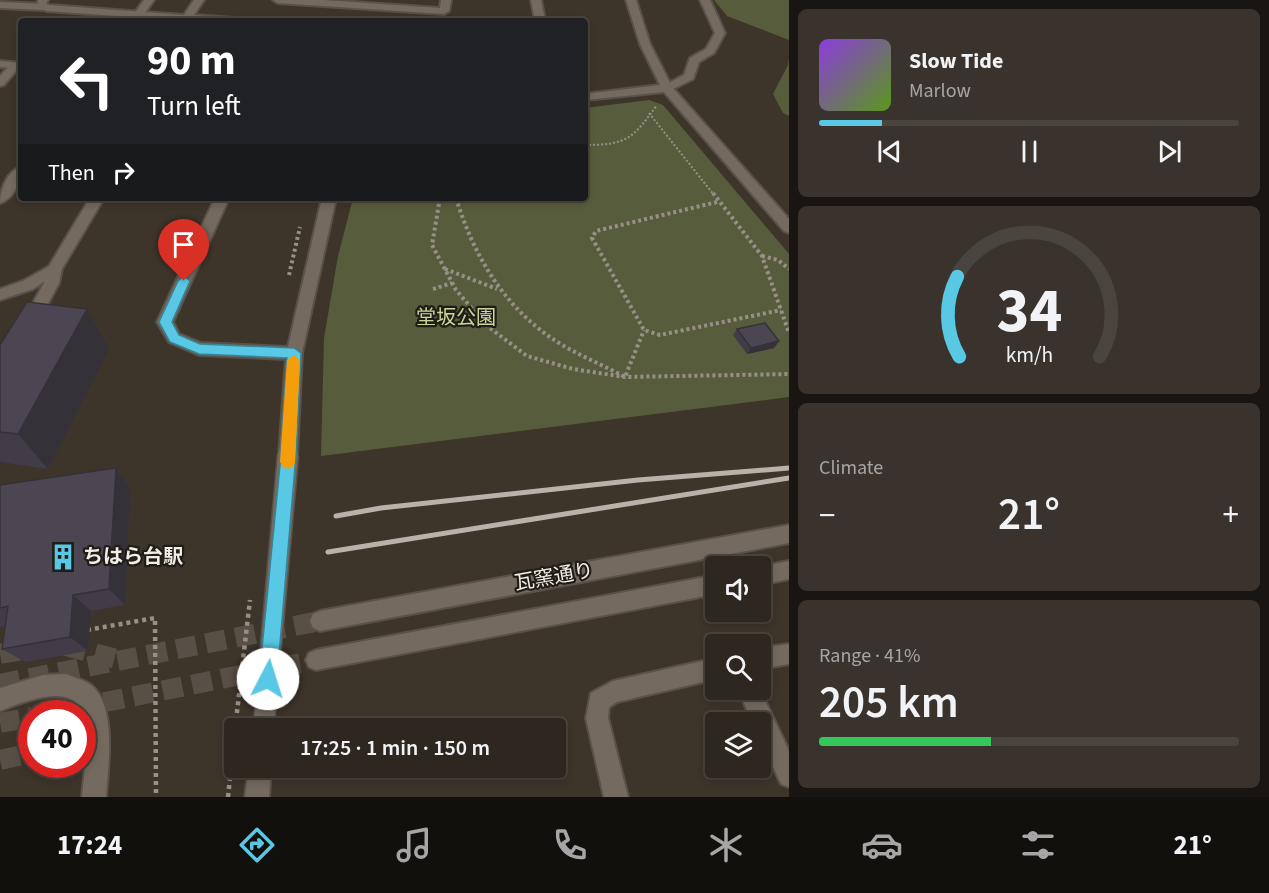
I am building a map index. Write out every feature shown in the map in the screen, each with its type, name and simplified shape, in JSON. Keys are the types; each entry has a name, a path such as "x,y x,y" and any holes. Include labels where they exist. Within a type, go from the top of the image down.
{"street":[{"path":"97,11 105,0"},
{"path":"136,18 149,0"},
{"path":"0,4 43,3 136,18 187,18 199,0"},
{"path":"278,0 365,3 444,11 446,0"},
{"path":"536,0 539,18"},
{"path":"631,0 645,44 668,88 789,228"},
{"path":"588,97 668,88 689,77 694,60 710,51 720,33 705,0"},
{"path":"0,64 18,66"},
{"path":"0,83 18,66"},
{"path":"0,199 18,175"},
{"path":"26,332 52,283 55,268 95,201"},
{"path":"221,201 165,322 174,338 199,349 294,353"},
{"path":"264,718 288,455 294,353 328,201"},
{"path":"0,295 28,285 55,268"},
{"name":"瓦窯通り","path":"320,621 789,534"},
{"path":"771,574 789,570"},
{"name":"瓦窯通り","path":"316,660 705,586"},
{"path":"771,657 789,654"},
{"path":"616,797 597,718 599,701 613,692 705,671"},
{"path":"0,700 10,693 59,683 80,687 93,703 98,730 94,797"},
{"path":"754,700 789,776"},
{"path":"257,797 259,778"}],"path":[{"path":"588,145 611,145 634,135 658,103"},
{"path":"649,113 717,202 762,256 789,333"},
{"path":"439,201 432,245 452,283 486,325 527,356 573,369 625,377 789,374"},
{"path":"457,201 469,235 510,304 557,342 625,377"},
{"path":"717,202 596,231 592,238 644,330 660,335 780,310"},
{"path":"762,256 778,260 789,269"},
{"path":"445,269 499,289"},
{"path":"433,289 452,283"},
{"path":"625,377 644,330"},
{"path":"78,631 155,618 156,797"},
{"path":"228,797 230,778"}],"green space":[{"path":"714,0 789,0 789,40 727,16"},
{"path":"789,57 789,116 783,113 773,94 788,65"},
{"name":"堂坂公園","path":"649,100 663,105 789,254 789,397 321,456 324,338 338,256 352,201 588,201 588,108"}],"building":[{"path":"27,302 87,309 18,434 0,432 0,345"},
{"path":"765,323 779,341 751,348 737,329"},
{"name":"ちはら台駅","path":"116,468 109,589 73,595 70,637 2,649 8,606 0,608 0,485"}],"tunnel":[{"path":"0,684 320,621"},
{"path":"66,646 120,660"},
{"path":"0,654 29,649"},
{"path":"96,704 316,660"},
{"path":"0,723 18,720"},
{"path":"0,760 18,756"}],"railway":[{"path":"336,516 381,508 638,480 789,468"},
{"path":"328,552 789,478"}],"slow traffic":[{"path":"288,462 294,360"}],"place":[{"name":"ちはら台駅","path":"63,557"}],"route":[{"path":"184,281 165,322 174,338 199,349 294,353 288,455 268,679"}]}
